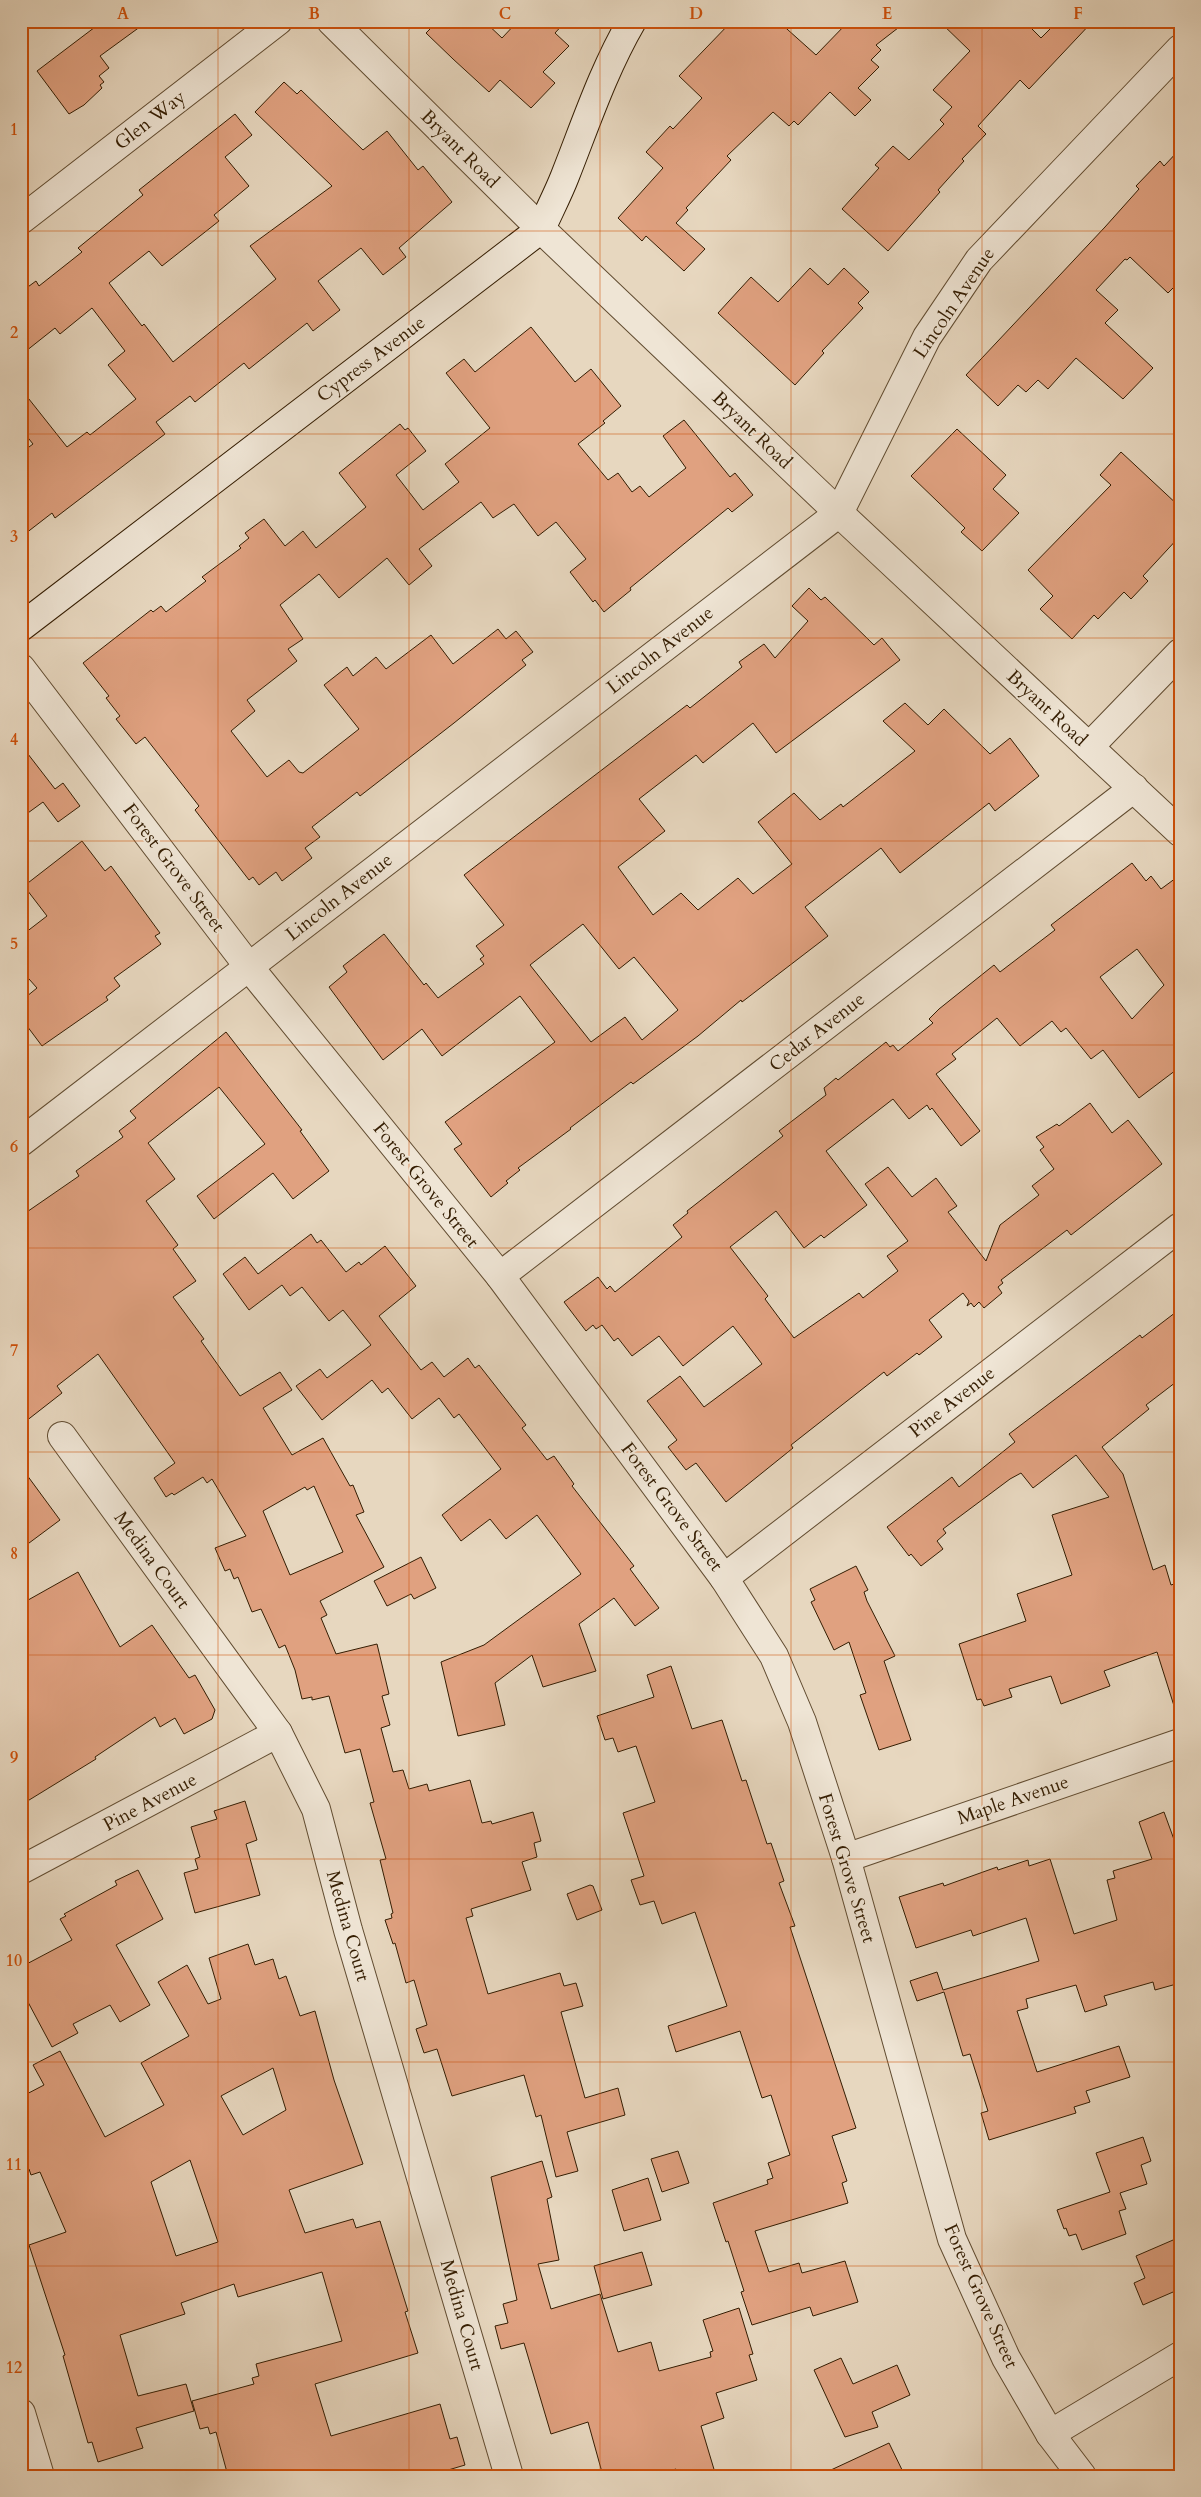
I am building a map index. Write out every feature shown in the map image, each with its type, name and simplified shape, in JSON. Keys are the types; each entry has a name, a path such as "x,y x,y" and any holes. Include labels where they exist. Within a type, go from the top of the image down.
{"street":[{"name":"Glen Way","path":"21,220 278,21"},
{"name":"Bryant Road","path":"331,21 541,229 839,513 1180,832"},
{"name":"Cypress Avenue","path":"21,627 541,229 565,178 586,116 613,53 632,21"},
{"name":"Lincoln Avenue","path":"21,1142 839,513 927,337 979,260 1180,49"},
{"path":"1089,747 1180,654"},
{"name":"Forest Grove Street","path":"21,668 249,967 500,1276 724,1578 774,1656 802,1722 846,1858 952,2239 1006,2358 1050,2434 1082,2476"},
{"name":"Cedar Avenue","path":"500,1276 1134,788"},
{"name":"Pine Avenue","path":"724,1578 1180,1227"},
{"name":"Medina Court","path":"62,1436 278,1733 316,1809 350,1939 510,2476"},
{"name":"Pine Avenue","path":"21,1870 278,1733"},
{"name":"Maple Avenue","path":"846,1858 1180,1743"},
{"path":"1050,2434 1180,2356"},
{"path":"21,2413 40,2476"}],"building":[{"path":"103,21 148,21 100,56 109,68 99,76 104,82 100,85 102,88 84,105 69,114 37,71"},
{"path":"438,21 484,21 502,38 518,21 566,21 555,33 569,46 543,72 555,83 531,108 500,80 489,92 453,59 426,33"},
{"path":"732,21 778,21 816,55 849,21 907,21 876,45 881,50 871,60 879,67 858,88 871,100 855,116 830,92 798,125 794,121 789,126 773,112 727,156 731,160 686,208 688,210 676,223 705,249 684,271 646,236 642,241 618,218 663,168 646,152 670,126 673,129 702,98 679,76"},
{"path":"939,21 1024,21 1041,38 1058,21 1093,21 1029,89 1020,80 978,126 986,134 962,159 964,161 938,190 940,192 888,251 842,209 879,168 875,165 893,146 909,160 944,124 940,120 952,107 933,90 970,51"},
{"path":"284,82 297,94 301,90 363,150 387,131 418,170 423,166 452,202 399,248 406,257 383,275 361,248 318,281 340,310 313,331 307,323 249,369 244,363 195,402 190,396 156,422 165,434 55,518 52,513 21,537 21,453 33,444 21,429 21,389 67,447 87,432 90,435 136,399 108,365 125,351 92,308 60,334 55,328 21,355 21,292 36,281 39,286 82,252 78,248 143,195 139,190 235,114 252,135 225,157 249,186 214,215 219,221 162,266 149,251 109,283 173,362 276,279 250,246 332,186 255,112"},
{"path":"1180,149 1180,281 1168,293 1130,257 1127,260 1125,259 1096,290 1118,310 1105,323 1153,368 1123,399 1076,358 1048,389 1038,380 1026,392 1018,385 998,406 966,375 1105,227 1139,189 1136,186 1160,161 1164,166"},
{"path":"810,268 828,285 844,268 869,292 858,303 863,308 822,351 824,353 795,385 718,313 751,277 778,302"},
{"path":"531,327 575,382 591,369 621,406 603,421 605,423 578,444 608,480 618,473 632,492 640,486 649,497 686,468 663,436 684,420 730,477 735,473 753,495 732,512 728,508 630,588 631,590 604,612 595,600 593,602 570,572 586,559 556,522 538,536 514,504 493,518 481,502 419,549 432,566 409,585 387,558 339,598 319,574 280,605 303,639 288,649 297,661 247,700 255,711 231,731 267,777 289,760 299,772 303,773 359,729 324,685 347,667 353,676 376,657 386,669 431,635 453,664 498,629 506,639 516,631 533,652 522,660 526,665 454,723 360,796 357,792 312,827 320,837 305,848 312,858 282,881 276,872 259,885 253,877 249,880 195,810 199,806 145,737 136,744 116,719 120,716 106,698 109,696 83,663 151,610 153,612 161,606 166,612 206,581 202,577 241,548 239,546 249,538 245,533 264,519 285,546 303,531 316,548 366,507 339,473 400,424 405,430 408,428 426,451 396,475 423,510 459,482 445,464 490,428 446,373 464,359 475,372"},
{"path":"957,429 1006,475 993,489 1019,513 982,551 961,532 965,528 911,476"},
{"path":"1121,452 1180,507 1180,536 1143,576 1148,581 1131,599 1124,592 1098,619 1094,615 1072,639 1040,609 1053,596 1028,570 1111,485 1100,475"},
{"path":"809,588 821,600 825,597 874,645 882,638 900,660 776,753 753,723 703,763 696,755 639,799 665,831 618,867 653,915 681,893 698,910 738,878 753,894 792,864 758,822 794,793 820,820 841,804 843,807 915,751 883,721 905,703 928,725 944,709 990,754 1010,738 1039,776 995,811 989,803 900,873 881,848 805,907 828,936 742,1002 741,1000 698,1036 633,1084 631,1082 518,1168 520,1170 506,1181 508,1183 491,1197 454,1149 462,1144 445,1122 555,1042 520,996 442,1056 422,1029 383,1060 329,987 347,972 343,966 384,934 424,985 426,983 438,998 484,964 480,959 484,956 476,946 504,925 464,875 687,705 690,708 742,667 739,662 764,644 775,658 808,621 792,606","holes":["583,924 619,969 634,957 678,1010 642,1040 625,1017 591,1042 530,965"]},
{"path":"21,745 55,789 63,783 80,806 58,822 43,802 21,818"},
{"path":"82,841 105,871 111,866 160,933 155,936 161,944 114,978 120,986 106,997 108,1000 42,1046 21,1018 21,1001 37,988 21,970 21,936 47,916 24,886"},
{"path":"1132,863 1146,881 1151,876 1161,889 1180,875 1180,1067 1139,1098 1103,1050 1091,1059 1066,1028 1061,1032 1052,1021 1020,1046 997,1018 952,1054 956,1059 936,1074 980,1131 961,1146 932,1108 930,1110 927,1105 909,1119 893,1099 826,1151 867,1205 824,1238 821,1235 804,1248 776,1211 730,1247 768,1296 765,1299 794,1338 859,1293 863,1298 898,1271 887,1256 908,1241 865,1184 888,1167 912,1197 936,1178 957,1206 948,1212 986,1261 1000,1225 1039,1195 1032,1186 1054,1169 1040,1150 1044,1147 1036,1137 1057,1124 1059,1126 1090,1103 1112,1133 1128,1120 1162,1164 1071,1235 1067,1230 1001,1280 1003,1283 998,1287 1002,1293 984,1308 979,1302 974,1307 971,1303 967,1306 969,1301 963,1293 929,1320 942,1337 887,1376 884,1372 791,1445 793,1448 726,1502 696,1463 686,1470 668,1447 677,1440 647,1401 680,1376 704,1407 762,1364 733,1326 683,1366 659,1336 632,1356 618,1338 614,1341 602,1325 596,1329 593,1325 586,1331 564,1302 598,1277 607,1289 610,1286 615,1292 682,1237 673,1225 688,1213 687,1211 783,1136 779,1131 826,1095 824,1088 836,1078 838,1080 886,1042 890,1047 893,1045 898,1051 933,1023 929,1019 939,1009 994,965 1000,972 1055,930 1051,925","holes":["1137,949 1164,985 1132,1019 1100,977"]},
{"path":"226,1032 302,1130 300,1131 329,1171 293,1199 273,1173 214,1219 197,1196 265,1144 219,1087 148,1143 175,1179 146,1201 178,1245 173,1249 196,1281 173,1297 204,1339 201,1341 240,1396 280,1372 292,1390 263,1408 292,1455 323,1438 350,1486 353,1485 364,1512 356,1515 384,1567 320,1601 327,1615 321,1618 336,1654 377,1644 389,1694 382,1696 390,1725 381,1728 393,1772 403,1770 409,1789 427,1784 429,1791 470,1780 482,1823 491,1821 492,1824 533,1812 541,1841 534,1843 537,1857 522,1862 531,1890 471,1909 473,1916 466,1918 488,1994 560,1973 564,1986 576,1983 583,2006 561,2012 585,2098 618,2088 625,2115 567,2132 578,2171 556,2177 541,2115 536,2117 524,2075 452,2096 437,2049 424,2053 416,2029 427,2025 414,1980 406,1983 395,1943 393,1944 385,1920 392,1918 391,1914 393,1913 380,1860 386,1859 370,1803 374,1802 360,1749 345,1753 329,1696 312,1700 312,1697 302,1699 295,1670 285,1645 279,1648 261,1609 252,1612 238,1577 234,1579 230,1569 225,1571 215,1548 246,1536 212,1479 207,1483 203,1477 174,1495 172,1493 166,1497 154,1478 175,1463 98,1354 57,1386 62,1393 21,1425 21,1216 79,1176 76,1171 123,1137 119,1131 136,1118 130,1111","holes":["314,1486 343,1552 290,1575 263,1511 305,1487 307,1490"]},
{"path":"311,1234 317,1243 321,1240 346,1272 359,1262 361,1265 385,1246 416,1286 379,1316 421,1370 432,1362 444,1377 468,1358 475,1368 479,1365 526,1425 522,1428 547,1460 554,1456 574,1484 572,1486 634,1566 630,1569 659,1608 635,1626 614,1598 579,1624 596,1671 543,1687 532,1655 495,1683 505,1725 458,1736 441,1662 484,1645 581,1574 537,1515 506,1539 490,1519 461,1541 442,1515 501,1469 459,1414 454,1418 439,1398 412,1419 388,1388 382,1393 372,1380 322,1420 296,1386 320,1369 327,1378 371,1345 343,1310 329,1321 302,1287 290,1296 282,1285 249,1310 223,1274 245,1257 258,1274"},
{"path":"1180,1309 1180,1379 1146,1405 1149,1409 1102,1447 1123,1474 1153,1570 1165,1565 1171,1585 1180,1582 1180,1708 1175,1709 1157,1652 1104,1671 1110,1686 1061,1704 1051,1676 1009,1689 1012,1697 984,1706 981,1699 977,1700 959,1644 1026,1621 1017,1594 1072,1575 1052,1515 1109,1497 1076,1455 1033,1488 1021,1473 1010,1479 943,1529 946,1533 937,1541 943,1549 921,1566 911,1554 909,1556 887,1527 952,1477 959,1487 1015,1442 1009,1434 1140,1335 1142,1338"},
{"path":"21,1467 60,1520 21,1549"},
{"path":"421,1557 436,1588 414,1599 411,1594 387,1606 374,1581"},
{"path":"856,1566 868,1590 864,1592 867,1601 895,1656 884,1661 911,1740 879,1750 860,1695 866,1693 849,1642 834,1650 811,1602 815,1600 810,1589"},
{"path":"78,1572 120,1647 152,1625 189,1678 195,1675 215,1710 212,1719 184,1734 175,1718 160,1727 155,1717 95,1757 96,1759 21,1805 21,1604"},
{"path":"671,1666 692,1729 722,1720 742,1781 746,1780 767,1844 771,1843 784,1881 779,1883 795,1926 790,1927 856,2128 832,2136 847,2181 842,2183 848,2203 755,2231 769,2272 799,2263 802,2273 845,2261 858,2302 813,2316 810,2307 752,2325 741,2292 744,2291 728,2241 726,2242 713,2203 768,2184 767,2180 773,2178 768,2163 790,2155 771,2095 762,2098 740,2031 676,2052 668,2026 727,2006 695,1912 662,1924 654,1901 640,1905 631,1880 644,1876 623,1813 655,1802 636,1746 618,1752 613,1738 605,1740 597,1716 654,1697 647,1675"},
{"path":"245,1801 257,1840 246,1844 260,1895 195,1913 184,1873 198,1869 195,1859 200,1857 191,1827 217,1819 214,1811"},
{"path":"1164,1812 1180,1856 1180,1983 1155,1990 1153,1982 1104,1996 1107,2005 1085,2012 1076,1985 1026,1999 1028,2008 1017,2011 1037,2072 1119,2046 1130,2077 1086,2091 1090,2102 1074,2107 1076,2113 989,2140 981,2113 988,2111 970,2054 963,2056 944,1992 917,2001 910,1981 937,1972 943,1990 1039,1961 1026,1918 973,1936 971,1930 916,1948 899,1897 943,1883 944,1886 997,1867 998,1870 1028,1860 1029,1866 1050,1859 1074,1934 1117,1920 1107,1880 1115,1878 1113,1871 1152,1859 1139,1822"},
{"path":"138,1870 163,1919 116,1945 150,2005 120,2022 110,2005 73,2024 78,2033 52,2047 21,1989 21,1967 72,1940 60,1919 66,1916 64,1914 117,1885 115,1881"},
{"path":"590,1885 593,1886 602,1910 577,1920 567,1894"},
{"path":"248,1944 255,1965 273,1959 279,1979 286,1976 300,2016 315,2011 334,2080 363,2164 289,2190 305,2233 353,2219 356,2228 380,2221 408,2311 405,2312 418,2353 315,2384 331,2436 440,2404 450,2439 457,2437 465,2465 428,2476 228,2476 216,2432 210,2434 208,2427 200,2429 192,2401 254,2384 252,2378 259,2376 256,2364 342,2341 322,2272 238,2297 234,2284 181,2303 185,2314 120,2335 138,2396 186,2384 194,2411 136,2428 143,2448 98,2462 92,2442 88,2443 63,2356 65,2355 29,2245 66,2232 40,2172 31,2175 29,2169 21,2172 21,2097 44,2085 33,2065 60,2051 105,2137 164,2105 141,2063 189,2036 158,1982 187,1965 208,2004 221,1999 209,1958","holes":["273,2068 286,2110 243,2135 221,2096","190,2160 218,2242 176,2256 151,2182"]},
{"path":"1143,2137 1151,2161 1141,2165 1147,2184 1120,2193 1126,2209 1119,2211 1126,2234 1082,2250 1076,2234 1069,2236 1066,2228 1064,2229 1057,2210 1110,2192 1096,2153"},
{"path":"678,2151 689,2183 662,2192 651,2159"},
{"path":"542,2161 552,2197 547,2199 559,2260 538,2264 551,2309 600,2294 618,2352 651,2342 659,2371 711,2357 710,2352 713,2351 703,2320 739,2308 753,2354 749,2355 757,2380 716,2393 724,2418 701,2426 716,2476 678,2476 676,2469 652,2476 603,2476 588,2422 551,2434 524,2343 501,2349 495,2326 508,2323 503,2304 517,2300 491,2177"},
{"path":"648,2178 661,2220 624,2231 612,2190"},
{"path":"1180,2237 1180,2289 1143,2305 1134,2283 1145,2278 1136,2256"},
{"path":"642,2252 652,2285 603,2299 594,2266"},
{"path":"841,2358 853,2384 897,2365 910,2395 872,2412 878,2427 845,2437 814,2370"},
{"path":"889,2443 905,2476 818,2476"}]}
